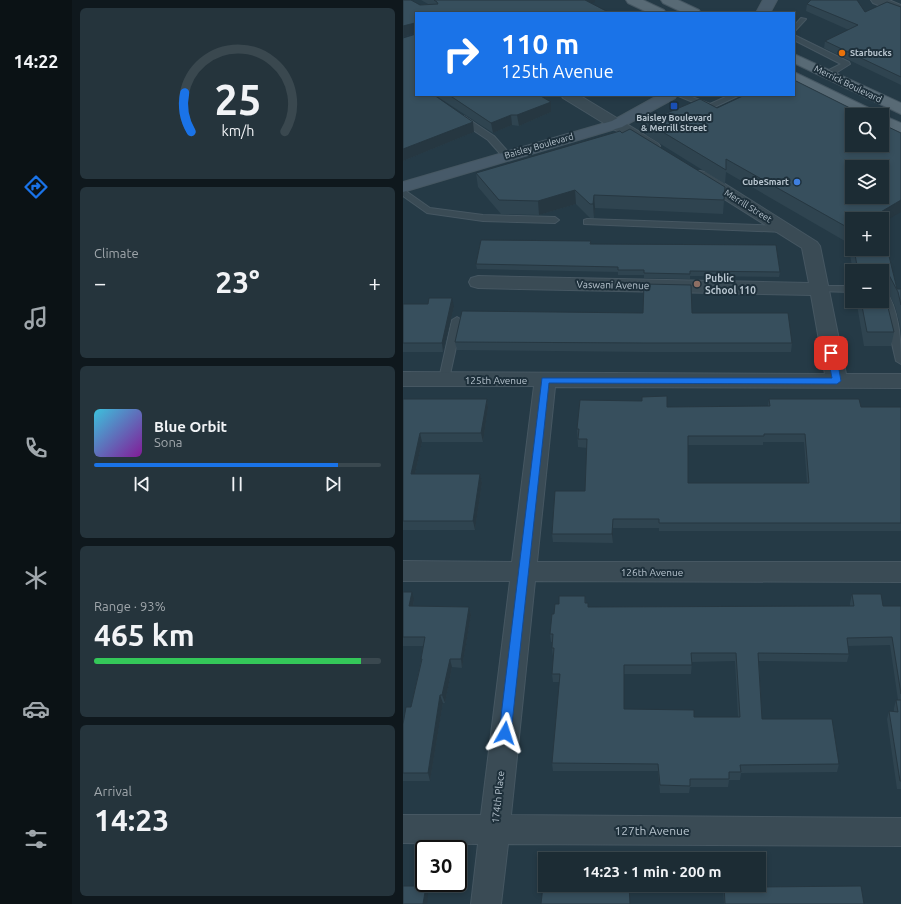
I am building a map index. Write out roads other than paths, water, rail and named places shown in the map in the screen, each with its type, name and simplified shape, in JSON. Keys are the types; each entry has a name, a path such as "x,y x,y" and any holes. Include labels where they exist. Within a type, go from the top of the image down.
{"main road":[{"path":"633,0 657,12"},
{"path":"668,0 693,12"},
{"path":"763,12 769,0"},
{"name":"Merrick Boulevard","path":"795,58 901,109"},
{"name":"Merrick Boulevard","path":"795,76 858,108"},
{"name":"Baisley Boulevard","path":"403,187 617,124 668,96"},
{"path":"889,124 901,130"}],"street":[{"path":"878,0 901,10"},
{"path":"570,96 663,153"},
{"name":"Merrill Street","path":"683,165 811,246 837,381"},
{"name":"Vaswani Avenue","path":"478,282 819,289"},
{"name":"125th Avenue","path":"403,379 901,381"},
{"name":"174th Place","path":"486,904 545,380"},
{"name":"126th Avenue","path":"403,571 901,572"},
{"name":"127th Avenue","path":"403,829 901,832"}],"lane":[{"path":"795,29 803,19"},
{"path":"795,38 846,64 828,74"},
{"path":"682,96 709,107 734,96"},
{"path":"452,112 491,138 507,156"},
{"path":"403,192 427,210 483,218 555,220"},
{"path":"587,222 784,229"},
{"path":"819,289 845,289"},
{"path":"889,308 901,361"},
{"path":"444,379 457,320"}],"place":[{"name":"Starbucks","path":"842,53"},
{"name":"Baisley Boulevard & Merrill Street","path":"674,106"},
{"name":"CubeSmart","path":"797,182"},
{"name":"Public School 110","path":"697,284"}]}
